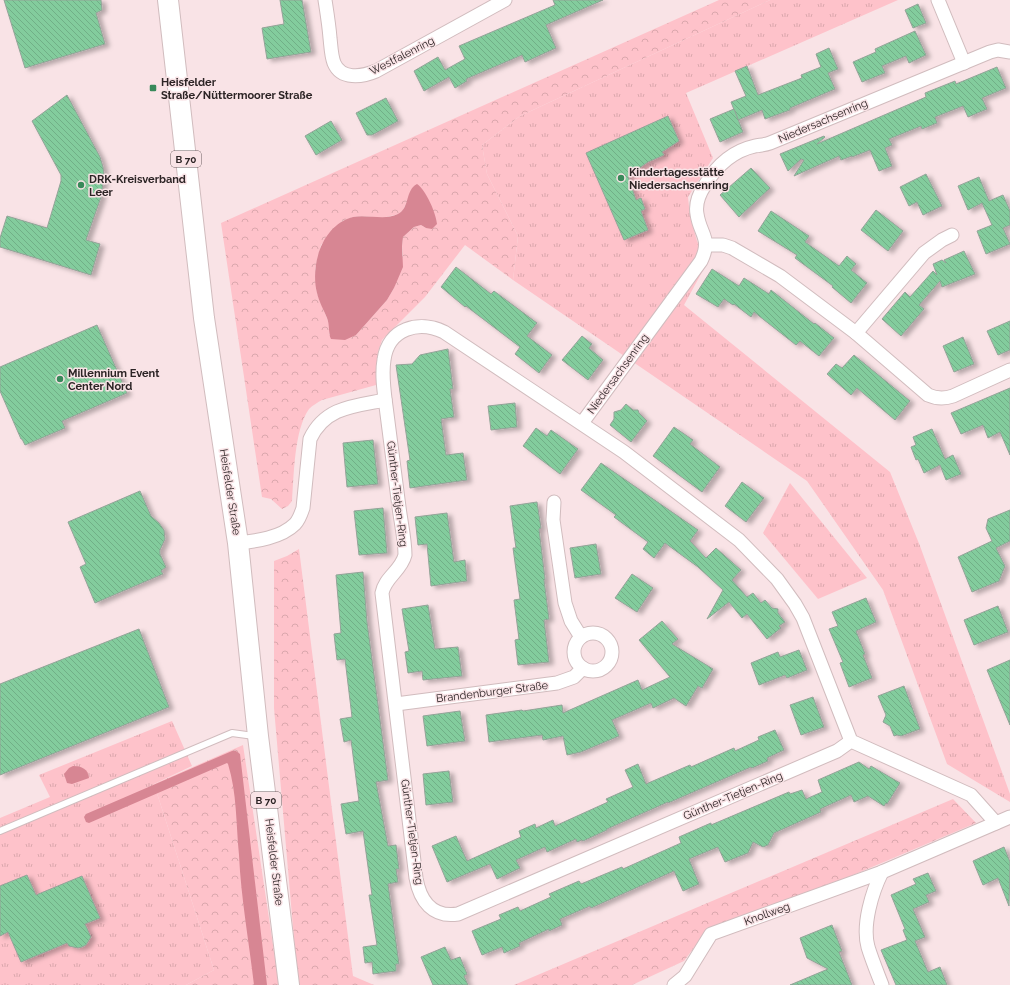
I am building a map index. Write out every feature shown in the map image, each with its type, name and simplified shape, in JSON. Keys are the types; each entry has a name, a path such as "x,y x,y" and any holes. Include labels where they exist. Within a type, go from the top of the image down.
{"main road":[{"name":"Heisfelder Straße","path":"168,0 204,318 238,544 258,736 289,985"}],"street":[{"name":"Westfalenring","path":"326,0 334,63 343,73 355,76 369,74 376,71 505,0"},
{"path":"938,0 964,63"},
{"name":"Niedersachsenring","path":"582,423 701,261 706,245 697,215 697,201 708,180 719,165 725,160 749,148 766,145 964,63 998,50 1010,52"},
{"path":"856,333 924,253 942,240 952,235"},
{"path":"706,245 723,245 732,248 780,276 856,333 932,397 945,398 953,396 1010,370"},
{"name":"Günther-Tietjen-Ring","path":"426,326 436,328 582,423 624,452 739,540 777,579 803,618 851,741 837,751 458,914 437,912 428,904 420,892 417,884 382,593 385,583 401,566 405,550 385,400 383,360 389,345 399,333 409,328 426,326"},
{"path":"238,544 277,534 296,524 303,508 310,439 320,423 336,412 385,400"},
{"path":"554,502 553,520 565,603 571,621 581,637"},
{"path":"586,634 598,634 608,640 612,651 612,657 606,667 595,671 583,668 578,664 574,650 576,643 581,637 586,634"},
{"name":"Brandenburger Straße","path":"396,704 557,683 574,677 583,668"},
{"path":"851,741 971,794 996,823"},
{"name":"Knollweg","path":"674,985 685,976 711,934 882,872 1010,817"},
{"path":"882,872 876,884 866,926 868,946 882,985"}],"lane":[{"path":"0,831 232,733 258,736"}],"green space":[{"path":"719,0 770,0 520,116 482,145 487,174 518,236 513,280 465,245 425,297 382,340 378,352 376,385 322,400 309,409 300,429 294,466 292,501 288,506 282,509 271,499 262,497 221,223","holes":["414,186 425,194 429,202 426,228 421,225 414,227 403,237 403,255 394,288 387,300 356,335 329,335 330,326 317,293 315,269 321,245 342,221 353,217 363,216 382,218 399,214 403,210"]},
{"path":"770,0 898,0 686,93 713,158 688,197 690,216 697,241 707,263 684,305 890,472 920,546 1010,794 1010,802 947,764 883,590 807,481 513,280 518,236 487,174 482,145 520,116"},
{"path":"790,483 867,578 818,599 763,533"},
{"path":"299,549 353,976 374,985 298,985 274,708 274,561"},
{"path":"172,721 192,766 154,784 214,970 186,985 0,985 0,818 50,797 39,775"},
{"path":"243,745 279,985 186,985 214,970 154,784"},
{"path":"953,799 976,823 813,892 707,930 684,961 632,985 514,985"}],"shaded area":[{"path":"417,184 424,191 430,202 437,224 432,229 421,225 414,227 403,237 403,267 387,300 356,335 345,340 331,339 328,321 318,296 315,282 317,259 326,237 333,228 342,221 353,217 387,217 398,214 404,208 411,190"},
{"path":"232,751 236,751 240,754 267,985 254,985 241,887 235,797 227,763 89,823 86,822 84,817 86,814"},
{"path":"73,766 86,770 89,778 72,784 67,783 64,774"}],"building":[{"path":"4,0 101,0 102,10 96,13 105,44 25,68"},
{"path":"280,0 302,0 311,52 267,59 262,28 284,24"},
{"path":"553,0 603,0 546,25 556,48 525,62 522,55 466,79 467,81 455,88 449,77 424,91 414,71 438,57 445,70 465,59 459,46 555,5"},
{"path":"918,4 926,23 913,28 905,10"},
{"path":"915,31 926,55 909,63 906,56 882,66 885,73 862,82 853,62 876,52 875,49"},
{"path":"829,48 838,69 828,73 835,89 790,108 790,110 765,119 762,110 738,120 731,102 746,96 735,71 747,66 758,95 802,78 801,75 821,67 816,54"},
{"path":"997,67 1006,88 982,98 987,109 968,117 963,106 935,117 937,123 922,129 921,126 889,139 892,145 885,148 892,166 879,171 870,150 841,160 839,156 794,176 804,160 801,159 788,171 780,154 824,136 825,137 817,144 926,97 925,93 955,81 956,84"},
{"name":"DRK-Kreisverband Leer","path":"67,95 100,157 103,167 104,175 101,197 86,240 100,244 91,275 0,247 0,238 7,216 47,228 61,181 61,175 32,121"},
{"path":"386,98 398,121 372,135 367,135 356,113"},
{"path":"734,109 743,132 720,142 710,119"},
{"path":"668,116 679,141 662,152 664,155 648,162 628,176 636,200 641,198 645,209 641,211 648,230 624,240 586,153"},
{"path":"331,121 342,140 316,155 305,136"},
{"path":"751,168 770,188 739,217 720,195"},
{"path":"926,174 942,206 923,215 917,202 909,206 900,187"},
{"path":"979,177 989,201 1003,195 1010,211 1010,225 1003,228 1010,244 986,254 977,231 992,225 982,203 968,210 958,186"},
{"path":"876,210 903,231 888,251 861,230"},
{"path":"771,211 809,236 805,242 839,266 847,256 856,264 851,270 867,283 851,303 832,287 833,286 795,258 797,255 758,231"},
{"path":"964,251 975,274 942,287 940,281 919,305 924,309 901,336 882,319 905,292 910,297 933,271 937,275 933,264 942,260 946,263 944,260"},
{"path":"456,267 491,294 494,291 537,323 527,336 552,355 539,373 515,354 520,347 466,306 465,307 441,287"},
{"path":"712,269 739,286 744,278 769,294 771,290 834,338 819,356 800,341 796,345 754,312 751,317 734,304 733,305 724,299 718,307 696,294"},
{"path":"1010,321 1010,350 998,355 987,331"},
{"name":"Millennium Event Center Nord","path":"97,325 127,393 62,421 65,428 25,445 0,391 0,367"},
{"path":"582,336 592,344 589,348 603,360 588,380 562,360"},
{"path":"963,337 974,364 954,372 943,346"},
{"path":"448,349 453,389 450,389 454,417 441,419 446,455 463,453 467,480 410,488 407,461 410,460 396,365 412,364 420,355"},
{"path":"854,355 910,401 895,420 857,388 851,395 827,374 836,364 842,368"},
{"path":"1010,388 1010,455 1000,432 988,438 983,425 961,434 951,413"},
{"path":"515,403 517,427 491,430 488,406"},
{"path":"626,404 633,410 638,410 647,421 631,442 610,425 614,419 614,412 621,410"},
{"path":"674,427 693,440 690,444 720,467 702,492 653,456"},
{"path":"536,428 547,436 551,430 578,449 560,474 523,446"},
{"path":"932,429 945,459 953,455 961,474 946,480 940,465 924,473 918,459 916,460 911,447 916,445 913,437"},
{"path":"373,440 378,484 347,487 343,443"},
{"path":"601,463 698,530 690,541 706,558 716,548 741,570 732,580 747,597 753,593 761,603 765,600 772,608 778,609 778,613 785,622 779,626 781,628 767,639 747,614 742,618 729,602 707,619 723,590 698,567 665,543 654,558 643,549 648,542 614,517 616,515 581,490"},
{"path":"742,482 764,498 746,522 725,506"},
{"path":"140,491 151,516 164,530 165,539 160,550 160,554 166,567 161,571 163,574 95,603 80,567 86,564 68,522"},
{"path":"537,502 541,528 539,529 549,619 544,620 549,662 518,665 515,640 519,639 514,600 520,599 513,548 516,548 510,506"},
{"path":"383,508 387,553 359,555 354,511"},
{"path":"1010,510 1010,541 996,548 1005,566 999,581 972,592 958,557 992,541 986,528 988,519"},
{"path":"447,513 454,562 465,560 467,581 431,586 427,544 418,545 415,517"},
{"path":"596,544 601,574 575,578 570,548"},
{"path":"363,572 367,622 388,780 376,782 388,846 396,845 399,869 396,869 398,882 388,884 399,964 396,964 396,971 373,974 372,962 365,963 363,947 377,945 369,895 372,895 363,831 346,834 341,804 359,801 351,740 344,742 340,719 352,717 345,659 337,660 334,634 341,633 336,575"},
{"path":"632,574 653,588 637,612 615,598"},
{"path":"866,598 876,622 856,631 872,678 849,687 840,663 843,662 829,629 838,626 832,612"},
{"path":"428,605 435,649 458,647 462,676 423,680 422,671 408,673 405,652 409,651 402,609"},
{"path":"998,606 1008,632 974,645 964,620"},
{"path":"662,621 678,639 672,644 713,669 702,688 698,686 686,706 674,698 653,708 651,703 612,720 619,736 581,752 567,755 563,736 543,740 542,735 489,742 486,715 562,705 563,713 638,680 642,690 670,677 639,640"},
{"path":"139,629 169,707 0,775 0,684"},
{"path":"799,650 807,670 787,678 785,675 759,685 751,663 778,652 780,657"},
{"path":"1010,660 1010,725 987,670"},
{"path":"904,686 920,729 901,736 894,736 890,726 883,722 886,715 878,696"},
{"path":"813,697 824,727 801,735 790,705"},
{"path":"460,711 465,741 427,746 423,716"},
{"path":"775,730 784,750 767,758 768,761 668,802 583,841 577,842 576,839 547,852 545,847 516,860 520,868 497,879 490,864 447,882 432,846 456,836 467,861 521,837 519,831 535,824 536,828 553,820 555,826 608,802 606,799 633,787 625,770 638,764 646,784 690,765 691,767 734,748 735,751 759,740 758,737"},
{"path":"859,762 869,769 871,766 900,783 887,804 886,803 884,806 868,796 854,802 851,795 820,809 821,812 774,833 768,845 763,847 753,842 748,853 725,862 718,847 689,859 699,884 683,891 674,871 591,908 590,906 560,919 562,925 549,931 549,929 519,943 520,946 504,953 502,947 482,955 472,931 501,919 499,915 518,907 520,911 551,897 549,894 579,881 581,884 622,867 623,869 681,843 679,837 789,792 790,794 802,790 806,799 822,792 818,780"},
{"path":"449,771 453,802 426,805 423,774"},
{"path":"1004,847 1010,862 1009,906 998,878 983,885 973,861"},
{"path":"928,873 936,891 926,895 929,902 913,909 925,937 915,941 928,972 940,967 947,985 896,985 881,950 907,940 903,930 905,929 891,895 916,884 913,879"},
{"path":"27,875 36,895 82,876 100,918 85,924 91,937 86,945 78,948 69,946 67,943 21,962 8,932 0,936 0,886"},
{"path":"832,925 842,951 839,952 852,985 790,985 828,969 807,958 800,938"},
{"path":"445,947 451,960 460,957 467,974 464,976 468,985 433,985 421,957"}],"place":[{"name":"Heisfelder Straße/Nüttermoorer Straße","path":"153,88"},
{"name":"Kindertagesstätte Niedersachsenring","path":"621,178"},
{"name":"DRK-Kreisverband Leer","path":"81,185"},
{"name":"Millennium Event Center Nord","path":"60,379"}]}
